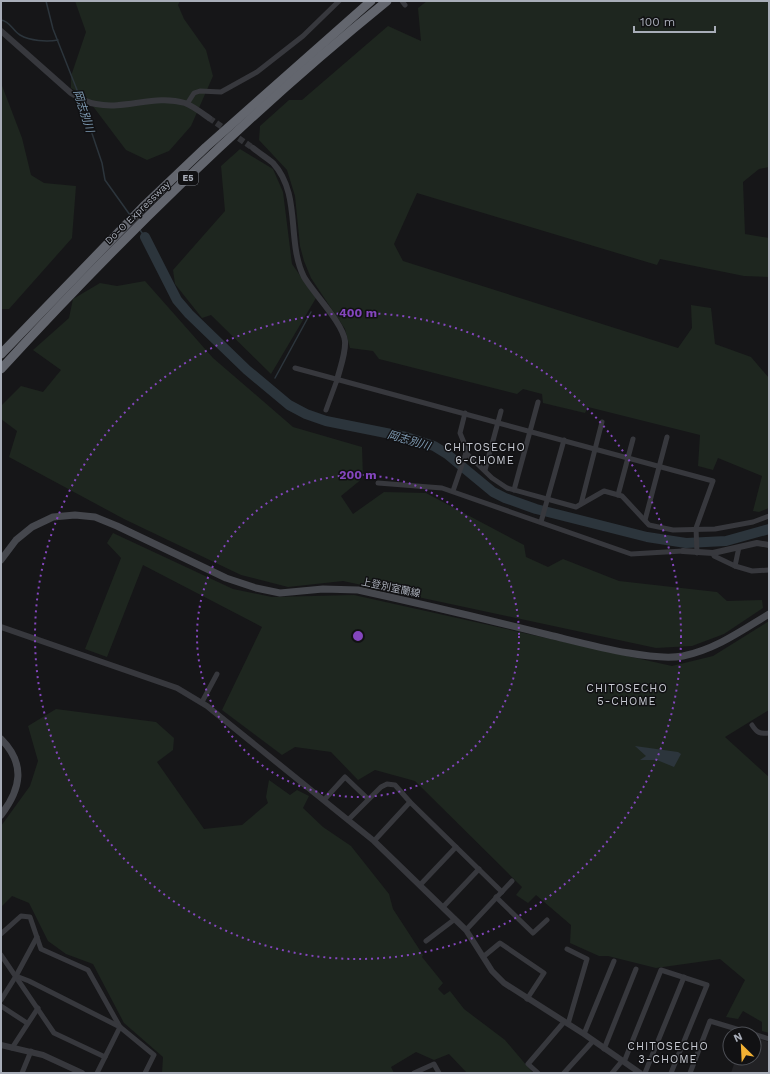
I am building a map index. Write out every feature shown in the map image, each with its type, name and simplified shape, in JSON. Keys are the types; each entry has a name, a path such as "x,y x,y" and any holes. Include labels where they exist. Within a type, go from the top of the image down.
{"highway":[{"name":"Do-O Expressway","path":"1,354 92,258 195,157 371,1"},
{"name":"Do-O Expressway","path":"1,369 100,264 214,153 308,68 387,1"}],"main road":[{"name":"上登別室蘭線","path":"1,560 16,540 42,521 63,515 95,517 226,578 256,588 280,593 323,589 358,590 583,643 655,657 681,656 703,651 722,643 769,614"},
{"path":"1,739 12,753 16,763 18,778 15,793 1,816"}],"street":[{"path":"187,104 194,94 200,91 221,92 257,72 303,36 339,1"},
{"path":"1,31 55,80 84,101 112,106 167,100 187,104 209,118"},
{"path":"253,148 272,163 289,190 299,265 305,278 343,331 345,342 344,350 337,380 326,410"},
{"path":"294,368 713,480 696,530 697,553"},
{"path":"514,490 538,402"},
{"path":"485,470 502,411"},
{"path":"453,491 467,450 460,433 465,413"},
{"path":"581,504 602,422"},
{"path":"645,520 667,437"},
{"path":"618,495 633,439"},
{"path":"541,520 564,440"},
{"path":"466,454 492,478 507,488 576,507 604,491 622,496 649,525 673,530 715,529 752,522 769,516"},
{"path":"378,483 437,487 453,491 541,520 631,554 683,551 713,553 757,543 769,545"},
{"path":"736,566 739,547"},
{"path":"713,553 714,556 736,566 752,571 769,570"},
{"path":"1,627 177,688 202,702 374,840 466,930 492,971 504,983 584,1034 640,1073"},
{"path":"202,702 217,674"},
{"path":"752,725 756,732 761,734 769,733"},
{"path":"324,800 345,777 368,799"},
{"path":"348,820 383,785 395,785 410,802 502,892"},
{"path":"374,840 410,802"},
{"path":"420,885 456,847"},
{"path":"442,907 479,869"},
{"path":"466,930 512,881"},
{"path":"496,897 533,933 547,920"},
{"path":"1,934 21,916 30,917 41,949 88,970 120,1027"},
{"path":"426,941 455,919"},
{"path":"1,1000 38,937"},
{"path":"483,957 500,943 544,973 527,999"},
{"path":"538,1073 528,1064 566,1023 587,959 567,949"},
{"path":"1,955 54,1033 105,1057"},
{"path":"584,1034 614,961"},
{"path":"604,1049 636,970"},
{"path":"612,1073 623,1061 660,970 707,985 671,1073"},
{"path":"16,976 29,981 120,1027 154,1055 145,1073"},
{"path":"645,1073 684,977"},
{"path":"1,1006 27,1023"},
{"path":"12,1048 38,1008"},
{"path":"690,1073 710,1021 727,1026"},
{"path":"97,1073 120,1027"},
{"path":"564,1073 593,1041"},
{"path":"1,1045 44,1055 82,1073"},
{"path":"22,1073 31,1051"},
{"path":"414,1073 434,1064 438,1073"}],"shaded area":[{"path":"75,1 180,1 178,5 184,19 206,50 213,76 191,126 169,151 147,160 126,150 86,97 71,88 71,76 86,32"},
{"path":"427,1 769,1 769,167 759,169 743,182 745,234 769,238 769,277 744,276 660,259 657,265 417,193 394,244 403,261 678,348 692,328 691,305 711,308 715,344 751,357 769,378 769,508 759,512 753,511 762,476 718,458 713,470 698,466 700,435 588,407 585,413 543,403 542,394 523,389 517,394 379,359 373,351 350,348 345,329 311,278 304,261 300,246 295,196 287,170 259,140 260,126 289,100 302,100 388,26 421,41 418,8"},
{"path":"1,83 22,138 31,175 44,183 76,186 72,238 9,309 1,309"},
{"path":"240,149 273,169 283,192 292,264 316,298 271,374 211,315 202,318 175,284 173,270 225,211 221,166"},
{"path":"145,281 213,358 293,427 362,447 363,478 341,496 353,514 384,492 426,493 524,545 526,557 548,567 563,559 619,581 717,592 727,601 762,600 763,608 724,634 692,646 656,648 343,581 288,587 241,575 124,519 9,457 17,431 1,419 1,406 21,386 43,392 61,370 33,350 69,318 73,299 100,283 117,286"},
{"path":"113,533 233,589 272,597 354,595 672,666 713,656 769,621 769,710 725,737 769,777 769,1033 762,1031 762,1022 743,1011 738,1019 726,1017 745,980 720,959 656,968 608,956 599,956 570,943 571,925 536,895 528,903 516,895 522,887 415,781 375,770 358,780 331,752 295,747 282,755 222,710 262,627 143,565 107,657 85,649 121,558 107,543"},
{"path":"56,709 156,722 174,738 173,750 157,762 204,829 242,825 268,803 266,797 269,780 290,795 297,790 309,796 303,808 323,827 351,846 389,894 393,909 423,955 422,957 443,983 438,989 444,995 450,991 464,1009 505,1040 533,1073 467,1073 449,1054 434,1060 416,1052 391,1067 394,1073 162,1073 163,1057 124,1023 93,964 66,954 48,941 29,903 12,896 1,907 1,826 30,786 38,761 28,726"},
{"path":"635,746 678,752 681,754 674,767 657,760 640,760 646,756"},
{"path":"762,1040 769,1042 769,1073 731,1073 733,1066 762,1066"}],"waterway":[{"name":"岡志別川","path":"46,1 53,29 79,95"},
{"path":"1,20 7,22 18,33 29,39 49,41 58,40"},
{"name":"岡志別川","path":"81,101 102,163 105,180 130,215"},
{"name":"岡志別川","path":"140,230 145,237"},
{"name":"岡志別川","path":"145,237 177,300 189,314 247,370 289,405 306,414 326,421 406,437 434,446 447,454 493,492 505,498 536,509 647,537 686,543 726,541 769,529"},
{"path":"275,378 311,312"}],"tunnel":[{"path":"209,118 253,148"}],"district":[{"name":"CHITOSECHO 6-CHOME","path":"485,453"},
{"name":"CHITOSECHO 5-CHOME","path":"627,694"},
{"name":"CHITOSECHO 3-CHOME","path":"668,1052"}]}
